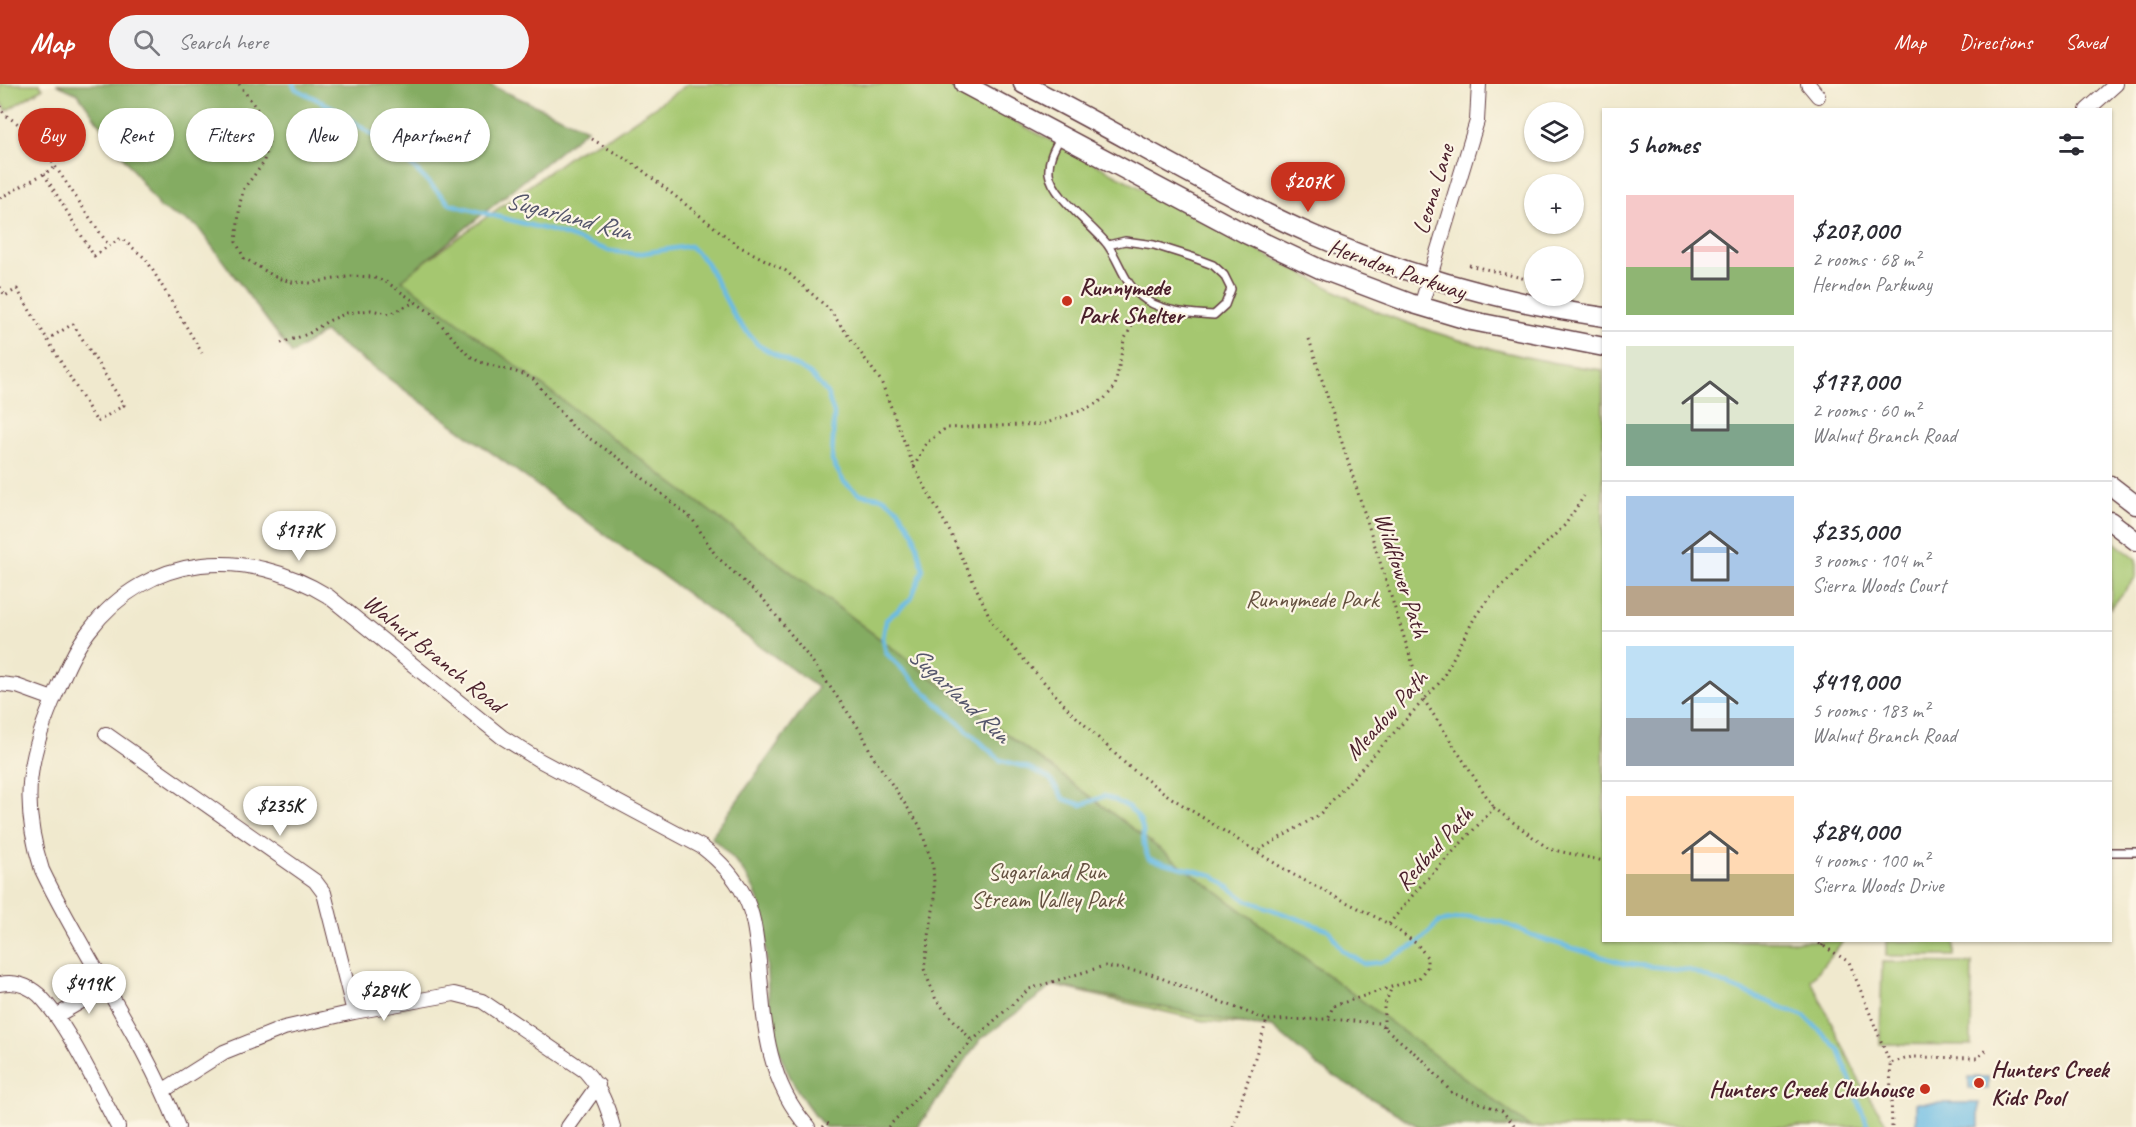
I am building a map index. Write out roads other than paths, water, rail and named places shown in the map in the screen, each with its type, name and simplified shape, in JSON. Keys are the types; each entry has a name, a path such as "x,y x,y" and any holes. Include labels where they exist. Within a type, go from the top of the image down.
{"main road":[{"name":"Herndon Parkway","path":"964,84 1281,251 1354,283 1421,306 1524,333 1602,347"},
{"name":"Herndon Parkway","path":"1023,84 1308,233 1363,256 1429,279 1533,306 1602,317"},
{"path":"2112,487 2136,505"},
{"path":"2112,523 2136,541"}],"street":[{"name":"Leona Lane","path":"1421,306 1477,121 1479,84"},
{"path":"1808,84 1818,96"},
{"path":"2089,108 2116,84"},
{"name":"Walnut Branch Road","path":"178,1127 164,1090 54,895 33,844 28,789 31,760 53,699 74,653 88,631 113,605 149,581 198,565 227,563 254,565 305,582 328,596 502,737 539,760 702,847 719,860 733,876 752,915 766,1039 773,1068 784,1094 808,1127"},
{"path":"0,684 17,686 53,699"},
{"path":"106,734 315,881 324,893 354,1012"},
{"path":"0,984 21,984 38,994 56,1016 118,1127"},
{"path":"56,1016 106,987"},
{"path":"164,1090 224,1052 284,1028 354,1012 454,994 482,1001 585,1071 598,1085 613,1127"},
{"path":"568,1127 598,1085"}],"lane":[{"path":"1062,136 1051,154 1049,174 1058,192 1108,245 1122,276 1147,301 1195,314 1214,315 1225,305 1232,289 1224,275 1213,266 1192,257 1154,245 1125,241 1108,245"},
{"path":"2112,852 2136,852"}],"water":[{"name":"Hunters Creek Kids Pool","path":"1969,1077 1988,1077 1988,1089 1969,1088"},
{"path":"1916,1103 1979,1103 1979,1127 1916,1127"}],"waterway":[{"name":"Sugarland Run","path":"293,84 296,89 338,110 405,159 450,204 556,232 610,251 636,254 690,246 706,262 736,319 758,345 810,374 827,393 834,414 832,461 844,482 859,494 884,498 898,509 914,534 923,569 911,599 886,620 883,638 886,653 927,694 1000,760 1029,768 1050,779 1064,799 1082,805 1104,796 1134,812 1141,823 1149,859 1212,875 1246,900 1329,930 1342,950 1364,964 1382,962 1417,944 1439,922 1470,917 1501,922 1539,938 1626,964 1689,970 1806,1017 1839,1050 1868,1127"}],"place":[{"name":"Runnymede Park Shelter","path":"1067,301"},
{"name":"Hunters Creek Kids Pool","path":"1979,1083"},
{"name":"Hunters Creek Clubhouse","path":"1925,1089"}],"park label":[{"name":"Runnymede Park","path":"1312,599"},
{"name":"Sugarland Run Stream Valley Park","path":"1047,885"}]}
